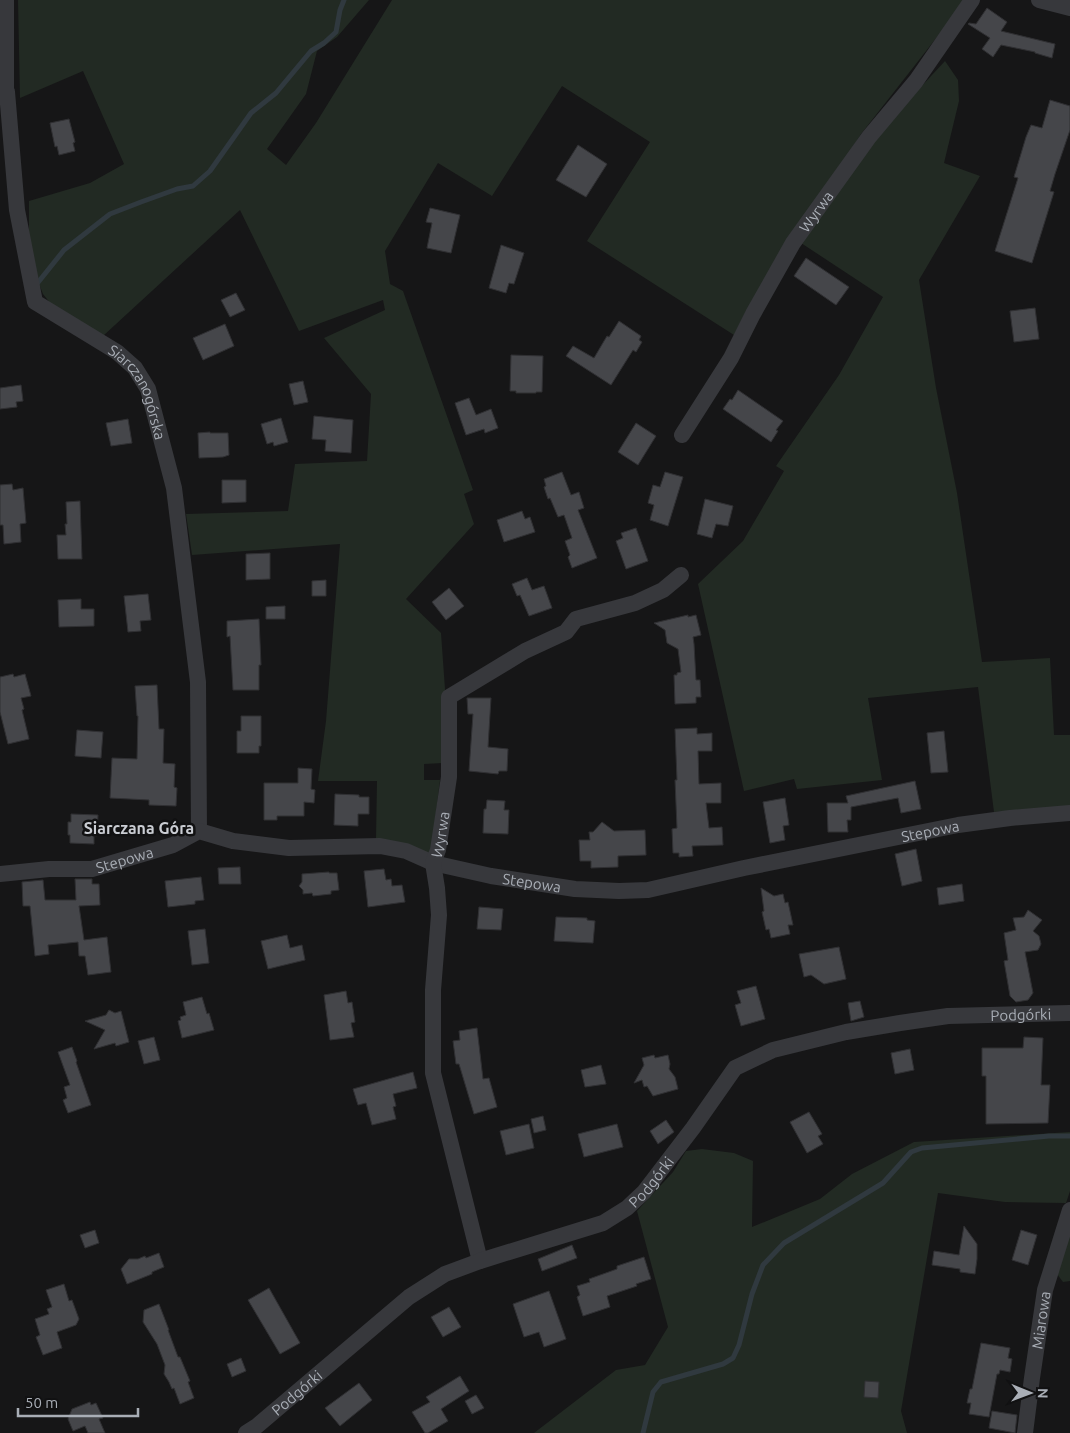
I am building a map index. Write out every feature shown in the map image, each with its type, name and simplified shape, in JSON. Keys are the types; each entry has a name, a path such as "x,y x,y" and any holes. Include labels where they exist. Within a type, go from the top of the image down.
{"street":[{"name":"Siarczanogórska","path":"6,0 6,93 10,115 17,210 35,302 118,352 135,368 148,389 174,488 198,682 199,831"},
{"name":"Wyrwa","path":"682,435 731,358 793,242 869,137 916,81 972,0"},
{"path":"1038,0 1070,8"},
{"name":"Wyrwa","path":"480,1261 433,1073 433,990 438,915 437,888 433,862 438,850 449,777 449,697 525,651 566,632 576,619 635,603 663,590 681,575"},
{"name":"Stepowa","path":"0,874 49,868 92,869 173,845 199,831 233,841 280,847 380,846 406,850 433,862 491,876 575,889 648,890 744,868 958,825 1070,813"},
{"name":"Podgórki","path":"246,1433 257,1426 409,1297 445,1274 480,1261 604,1223 627,1208 644,1192 694,1128 735,1068 773,1050 846,1032 948,1016 1070,1013"},
{"name":"Miarowa","path":"1025,1433 1045,1290 1070,1210"}],"shaded area":[{"path":"18,0 369,0 337,37 317,51 306,94 267,149 286,165 316,123 392,0 966,0 861,134 734,335 587,241 650,142 562,86 492,196 438,163 385,251 390,284 403,291 473,490 464,494 474,524 406,599 441,633 445,689 443,763 424,764 424,780 440,780 431,854 376,839 377,781 318,781 326,721 340,544 192,555 186,514 288,511 295,464 367,461 371,394 324,338 385,310 383,300 299,331 240,210 103,336 54,308 43,294 36,276 29,242 29,201 90,183 124,164 83,71 20,98"},
{"path":"945,61 958,80 959,101 944,163 980,176 919,280 936,388 957,493 982,662 1050,658 1054,735 1070,735 1070,806 994,812 978,687 868,698 882,780 797,789 794,779 744,791 698,584 743,541 784,471 776,466 839,375 883,297 798,241 878,133"},
{"path":"1070,1132 1070,1191 1066,1203 1005,1202 938,1193 901,1411 907,1433 534,1433 616,1370 645,1365 668,1327 637,1211 673,1172 686,1151 702,1149 734,1153 753,1161 752,1227 820,1199 852,1174 914,1142"},
{"path":"1070,1220 1070,1281 1063,1282 1057,1274"}],"building":[{"path":"987,8 1007,22 1001,31 1055,44 1052,58 1035,52 1001,45 993,57 982,49 990,38 968,24 976,24"},
{"path":"1050,100 1070,106 1070,130 1050,191 1054,192 1032,263 995,251 1018,178 1014,177 1026,137 1031,125 1042,128"},
{"path":"69,119 75,142 73,143 75,151 59,155 57,146 55,147 50,123"},
{"path":"578,145 607,164 586,197 556,180"},
{"path":"430,208 460,215 451,253 427,248 432,223 426,222"},
{"path":"501,245 524,253 514,284 509,283 506,293 489,288"},
{"path":"806,258 849,287 836,305 794,276"},
{"path":"236,293 245,310 230,317 221,300"},
{"path":"1035,308 1039,339 1014,342 1010,311"},
{"path":"619,321 641,336 639,340 642,342 636,352 633,350 611,385 566,356 573,346 594,358 607,336 609,337"},
{"path":"225,324 234,346 203,360 193,338"},
{"path":"511,355 543,356 542,392 516,393 516,391 510,391"},
{"path":"303,381 308,402 294,405 289,384"},
{"path":"21,385 23,401 16,402 17,407 0,409 0,388"},
{"path":"738,390 783,421 776,430 778,431 771,442 723,409"},
{"path":"469,398 476,415 491,409 498,428 485,433 484,429 466,435 455,403"},
{"path":"314,416 353,420 351,453 325,451 326,440 312,439"},
{"path":"281,418 288,442 274,446 273,442 267,444 261,424"},
{"path":"128,419 132,443 111,446 106,423"},
{"path":"636,423 656,436 638,465 618,452"},
{"path":"198,433 228,433 229,455 199,458"},
{"path":"562,472 571,495 579,492 584,508 578,510 597,558 572,568 565,541 572,538 564,515 558,517 544,487 546,486 544,479"},
{"path":"665,472 683,477 668,526 650,520 654,505 648,503 653,485 660,487"},
{"path":"222,480 246,480 246,502 222,503"},
{"path":"12,484 13,490 23,488 26,523 20,524 21,542 4,544 3,525 0,525 0,485"},
{"path":"705,499 733,506 728,526 716,524 712,538 697,534"},
{"path":"80,501 82,559 58,559 57,535 66,535 66,502"},
{"path":"522,511 525,519 530,517 535,532 504,542 497,520"},
{"path":"636,528 648,561 626,569 616,541 623,538 621,533"},
{"path":"270,553 270,579 246,580 246,554"},
{"path":"527,578 532,590 544,586 552,608 529,616 520,595 517,596 512,584"},
{"path":"326,580 326,596 312,596 312,581"},
{"path":"449,588 464,606 446,620 432,602"},
{"path":"148,594 151,620 140,621 141,631 128,632 124,596"},
{"path":"81,599 81,609 94,609 94,626 59,627 58,600"},
{"path":"285,606 285,619 266,619 266,607"},
{"path":"688,615 688,617 696,615 701,635 693,637 696,680 700,680 701,697 696,697 696,703 675,704 674,675 681,672 678,649 667,643 665,630 654,623"},
{"path":"259,619 261,665 259,665 259,690 233,690 230,636 227,637 227,621"},
{"path":"13,674 14,677 25,674 31,696 21,698 29,739 8,744 0,712 0,677"},
{"path":"157,685 159,729 164,729 163,763 175,764 174,787 177,788 176,806 149,805 149,800 110,798 112,758 137,759 138,716 135,686"},
{"path":"467,698 491,698 488,747 508,749 507,771 499,771 498,774 469,771 473,714 468,714"},
{"path":"241,716 261,716 261,746 259,746 259,753 237,753 237,731 241,731"},
{"path":"697,728 697,734 712,733 712,751 698,751 699,784 721,783 721,803 706,803 709,828 722,827 723,845 692,846 693,856 679,857 679,853 673,853 672,829 677,828 675,729"},
{"path":"77,730 103,732 101,758 75,756"},
{"path":"944,731 948,772 931,773 927,733"},
{"path":"298,768 312,769 311,789 315,790 314,803 304,802 304,816 277,816 277,820 264,820 264,783 298,783"},
{"path":"915,781 921,809 901,813 898,798 851,807 851,820 847,820 848,832 828,832 827,803 848,803 846,796"},
{"path":"335,794 369,797 369,814 358,814 358,826 334,825"},
{"path":"785,798 789,825 783,826 785,840 770,843 763,802"},
{"path":"487,800 505,801 504,810 509,810 508,834 483,833 484,809 486,809"},
{"path":"71,814 98,815 97,836 94,836 94,844 70,843 68,822 71,822"},
{"path":"602,822 614,831 645,830 646,855 618,856 618,867 591,868 591,861 580,861 579,840 590,840 589,832 593,832"},
{"path":"916,849 922,881 902,886 895,854"},
{"path":"240,867 241,884 219,884 218,868"},
{"path":"384,869 386,880 391,879 392,886 402,885 405,902 368,907 364,871"},
{"path":"337,873 339,890 331,891 331,894 313,896 312,893 303,894 303,890 299,886 302,882 302,874"},
{"path":"201,877 204,900 195,901 195,904 168,907 165,881"},
{"path":"75,879 92,879 92,884 99,884 100,905 79,906 84,940 107,937 111,972 88,975 85,956 79,956 78,942 48,945 49,954 35,956 30,906 23,906 22,882 43,880 45,900 76,900"},
{"path":"962,884 964,901 939,905 937,888"},
{"path":"761,888 774,896 783,894 785,903 788,902 793,925 788,925 790,934 771,938 769,929 766,930 762,912 764,911"},
{"path":"479,907 503,909 501,930 477,929"},
{"path":"1028,910 1042,920 1033,931 1039,936 1041,944 1038,950 1025,952 1033,993 1028,1000 1016,1002 1010,996 1004,961 1008,960 1004,933 1016,930 1013,918 1024,917"},
{"path":"556,917 587,918 587,920 595,921 593,943 554,941"},
{"path":"205,929 209,963 192,965 188,931"},
{"path":"287,935 290,948 302,945 305,960 268,969 261,941"},
{"path":"839,947 846,979 824,984 811,975 804,977 799,954"},
{"path":"756,986 765,1019 741,1026 735,1005 741,1003 737,991"},
{"path":"346,991 348,1003 352,1002 355,1022 351,1023 354,1037 330,1040 324,995"},
{"path":"202,997 214,1030 182,1038 178,1021 181,1020 180,1017 186,1015 183,1002"},
{"path":"860,1001 864,1017 851,1021 848,1003"},
{"path":"109,1010 115,1013 121,1011 129,1042 116,1046 115,1043 94,1049 105,1030 85,1021 106,1015"},
{"path":"477,1028 483,1079 489,1078 497,1107 474,1114 459,1064 456,1064 453,1041 460,1040 459,1031"},
{"path":"154,1037 160,1060 144,1064 138,1041"},
{"path":"1024,1037 1043,1038 1041,1085 1050,1085 1048,1123 986,1124 986,1076 982,1076 982,1048 1023,1048"},
{"path":"72,1047 91,1105 68,1113 63,1100 67,1098 64,1087 70,1085 58,1052"},
{"path":"910,1049 914,1070 895,1074 891,1053"},
{"path":"654,1055 655,1058 668,1055 669,1069 675,1077 678,1089 653,1096 647,1086 644,1087 642,1080 634,1083 644,1065 642,1058"},
{"path":"601,1065 606,1084 585,1087 581,1070"},
{"path":"413,1072 417,1088 393,1094 396,1106 393,1107 396,1119 372,1125 366,1103 358,1105 353,1089"},
{"path":"809,1112 822,1134 818,1136 823,1144 807,1153 790,1122"},
{"path":"543,1116 546,1130 534,1133 531,1119"},
{"path":"666,1120 674,1132 658,1144 650,1131"},
{"path":"529,1124 534,1148 506,1155 500,1131"},
{"path":"617,1124 623,1147 584,1157 578,1134"},
{"path":"964,1226 977,1244 975,1274 960,1272 960,1269 932,1265 934,1251 959,1255"},
{"path":"95,1230 99,1243 85,1248 80,1235"},
{"path":"1021,1230 1037,1235 1028,1265 1012,1260"},
{"path":"572,1245 577,1258 542,1271 538,1259"},
{"path":"159,1253 164,1267 127,1284 121,1269 129,1259 138,1259 145,1256 146,1258"},
{"path":"644,1257 651,1279 607,1296 610,1307 583,1316 577,1297 580,1295 577,1286 590,1282 589,1279 617,1269 617,1266"},
{"path":"64,1284 69,1301 72,1300 79,1319 76,1325 57,1332 62,1348 43,1355 36,1337 40,1335 35,1319 49,1314 47,1309 52,1307 46,1290"},
{"path":"269,1288 300,1343 280,1354 248,1300"},
{"path":"549,1291 566,1339 544,1347 539,1332 524,1337 513,1304"},
{"path":"159,1304 178,1357 180,1357 190,1381 188,1382 194,1398 180,1404 174,1388 172,1389 164,1374 165,1365 157,1344 143,1322 144,1310"},
{"path":"449,1307 461,1327 443,1337 431,1317"},
{"path":"981,1343 1010,1348 1008,1358 1012,1359 1010,1372 1000,1370 999,1374 997,1374 989,1417 969,1414 971,1403 967,1403 970,1389 972,1389"},
{"path":"241,1358 246,1371 232,1377 227,1364"},
{"path":"460,1376 469,1391 441,1409 448,1421 425,1433 412,1412 430,1402 426,1397"},
{"path":"865,1381 879,1382 878,1398 864,1397"},
{"path":"359,1383 372,1400 340,1426 325,1408"},
{"path":"476,1395 484,1408 472,1414 465,1401"},
{"path":"90,1402 91,1405 96,1403 103,1418 99,1419 105,1433 88,1433 85,1426 73,1431 68,1419 72,1409"},
{"path":"992,1411 1017,1415 1015,1433 989,1428"}],"waterway":[{"path":"36,285 64,250 110,214 177,189 193,186 210,171 251,113 276,93 311,51 336,32 344,0"},
{"path":"643,1433 653,1392 661,1382 723,1364 733,1358 739,1345 752,1294 763,1265 784,1243 883,1183 911,1152 922,1148 1049,1136 1070,1136"}],"district":[{"name":"Siarczana Góra","path":"139,828"}]}
